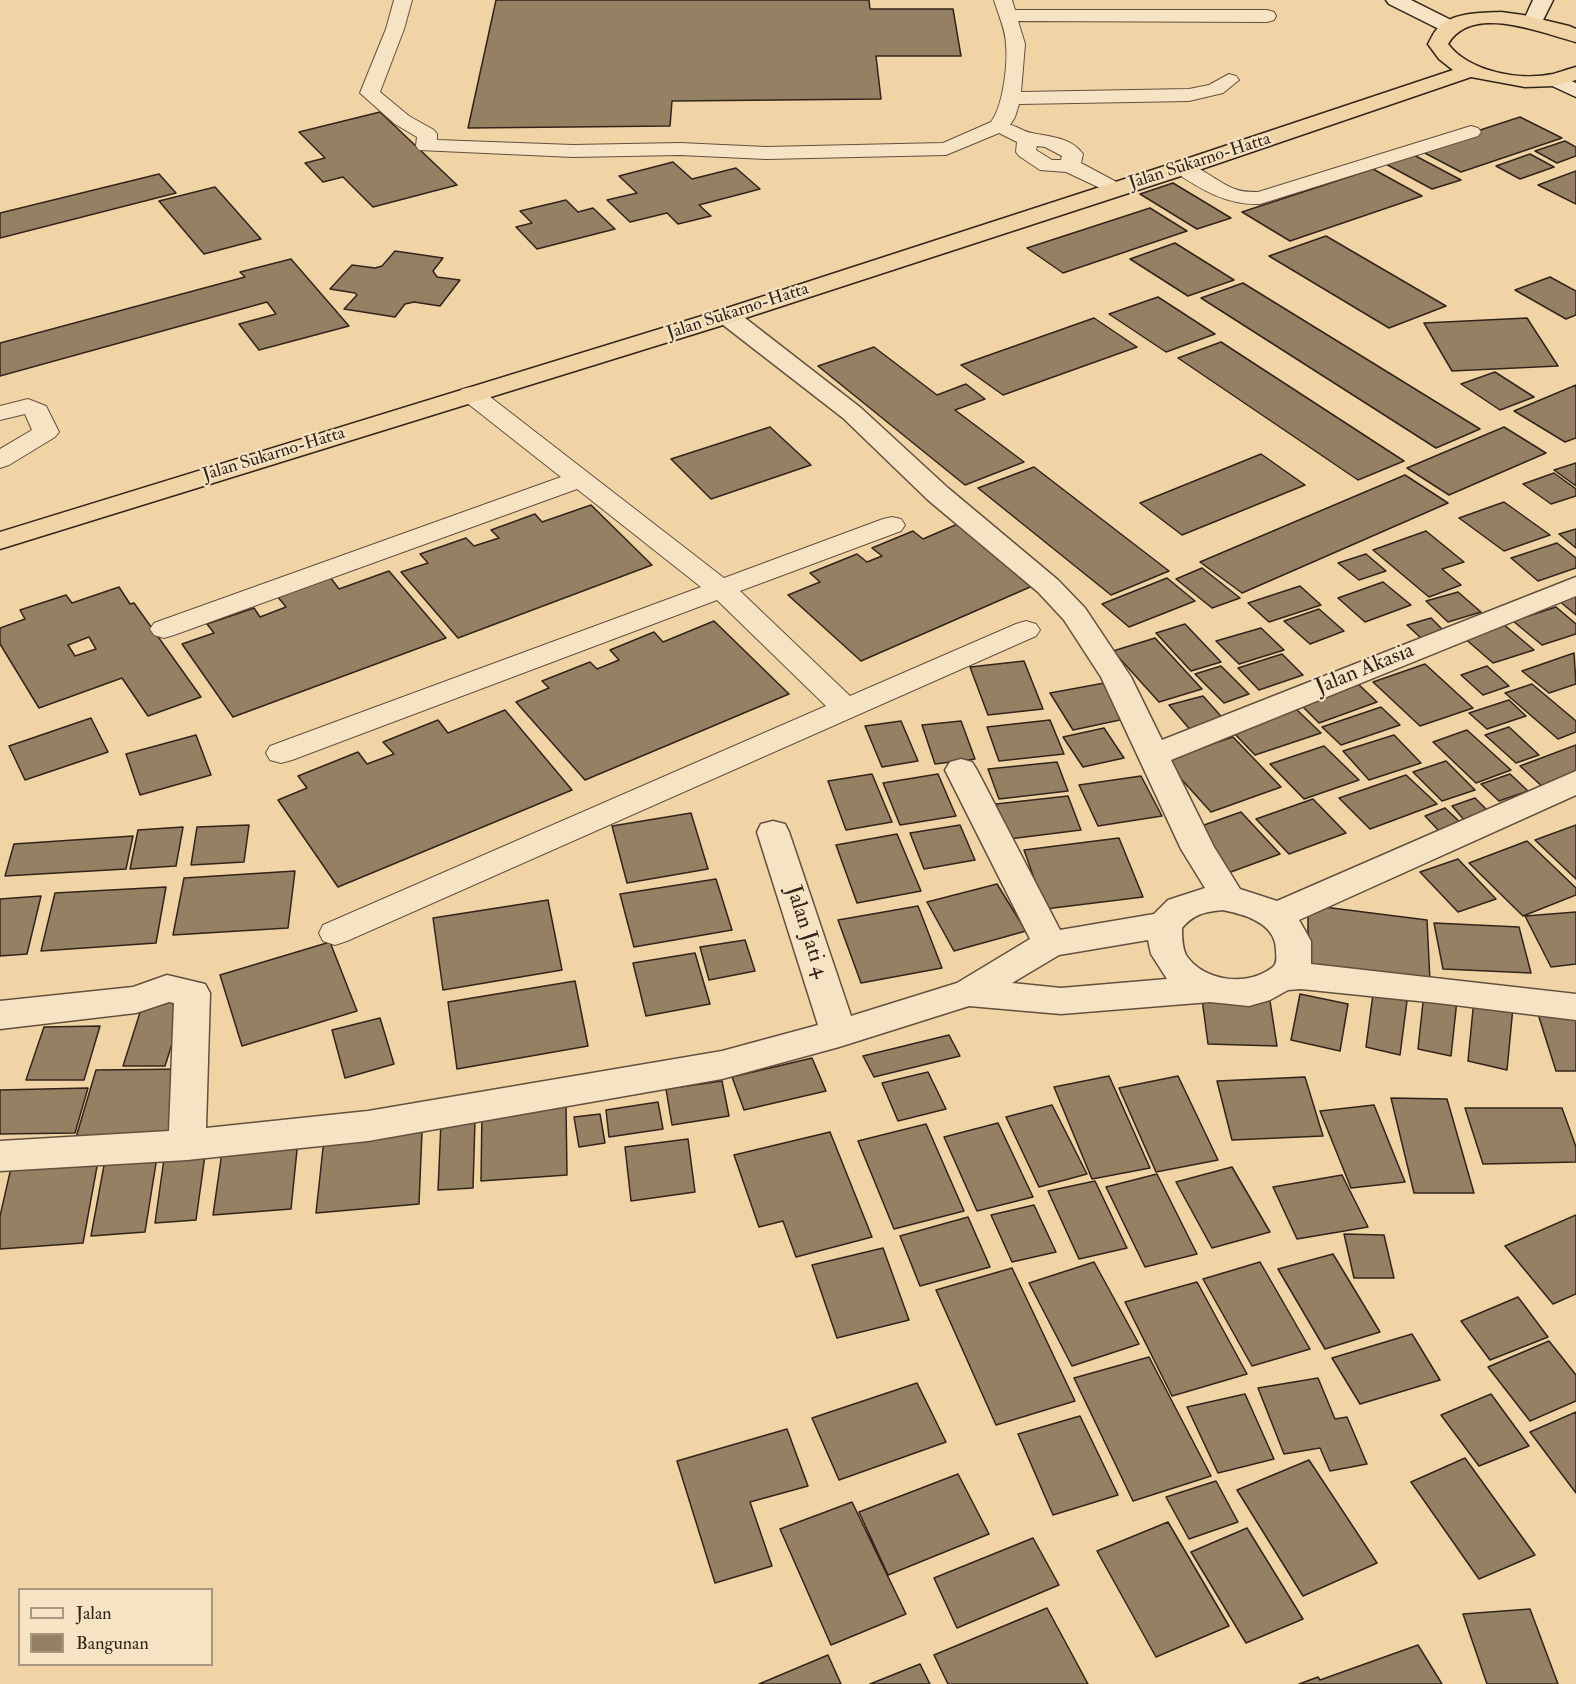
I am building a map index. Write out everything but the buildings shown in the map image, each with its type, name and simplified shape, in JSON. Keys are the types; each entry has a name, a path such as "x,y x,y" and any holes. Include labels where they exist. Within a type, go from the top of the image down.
{"highway":[{"path":"1576,36 1556,27 1533,22 1507,19 1481,20 1450,27 1441,35 1438,44 1442,51 1454,61 1472,70 1512,80 1555,80 1576,73"},
{"name":"Jalan Sukarno-Hatta","path":"0,540 727,316 1117,190 1472,70"}],"street":[{"path":"1396,0 1450,27"},
{"path":"1533,22 1543,0"},
{"path":"1452,5 1481,20"},
{"path":"1555,80 1576,91"},
{"path":"727,316 852,413 938,494 1062,600 1075,614 1116,677 1198,849 1228,898"},
{"name":"Jalan Akasia","path":"1154,754 1576,586"},
{"path":"961,770 1050,944"},
{"path":"1275,916 1576,782"},
{"name":"Jalan Jati 4","path":"772,832 839,1033"},
{"path":"1209,989 1180,972 1164,949 1165,925 1179,909 1201,899 1228,898 1261,907 1275,916 1288,930 1295,946 1294,962 1286,977"},
{"path":"0,1156 187,1145 391,1122 722,1065 839,1033 969,993 1050,944 1165,925"},
{"path":"969,993 1061,1001 1209,989 1252,992 1286,977 1436,988 1576,1007"},
{"path":"0,1015 136,1000 167,988 192,993 187,1145"}],"lane":[{"path":"403,0 395,29 370,93 402,120 427,134 426,146 573,151 680,149 765,153 946,149 998,126 1005,117 1011,98 1016,44 1005,8 1267,16"},
{"path":"1014,76 1038,76"},
{"path":"1011,98 1189,95 1216,90 1229,80 1109,78"},
{"path":"998,126 1028,139 1026,152 1047,166 1070,166 1117,190"},
{"path":"1182,168 1227,195 1246,199 1260,198 1471,132"},
{"path":"471,394 721,589 845,708"},
{"path":"0,413 28,405 37,411 46,432 0,460"},
{"path":"164,629 580,479"},
{"path":"281,753 892,525"},
{"path":"335,933 1026,630"}]}
